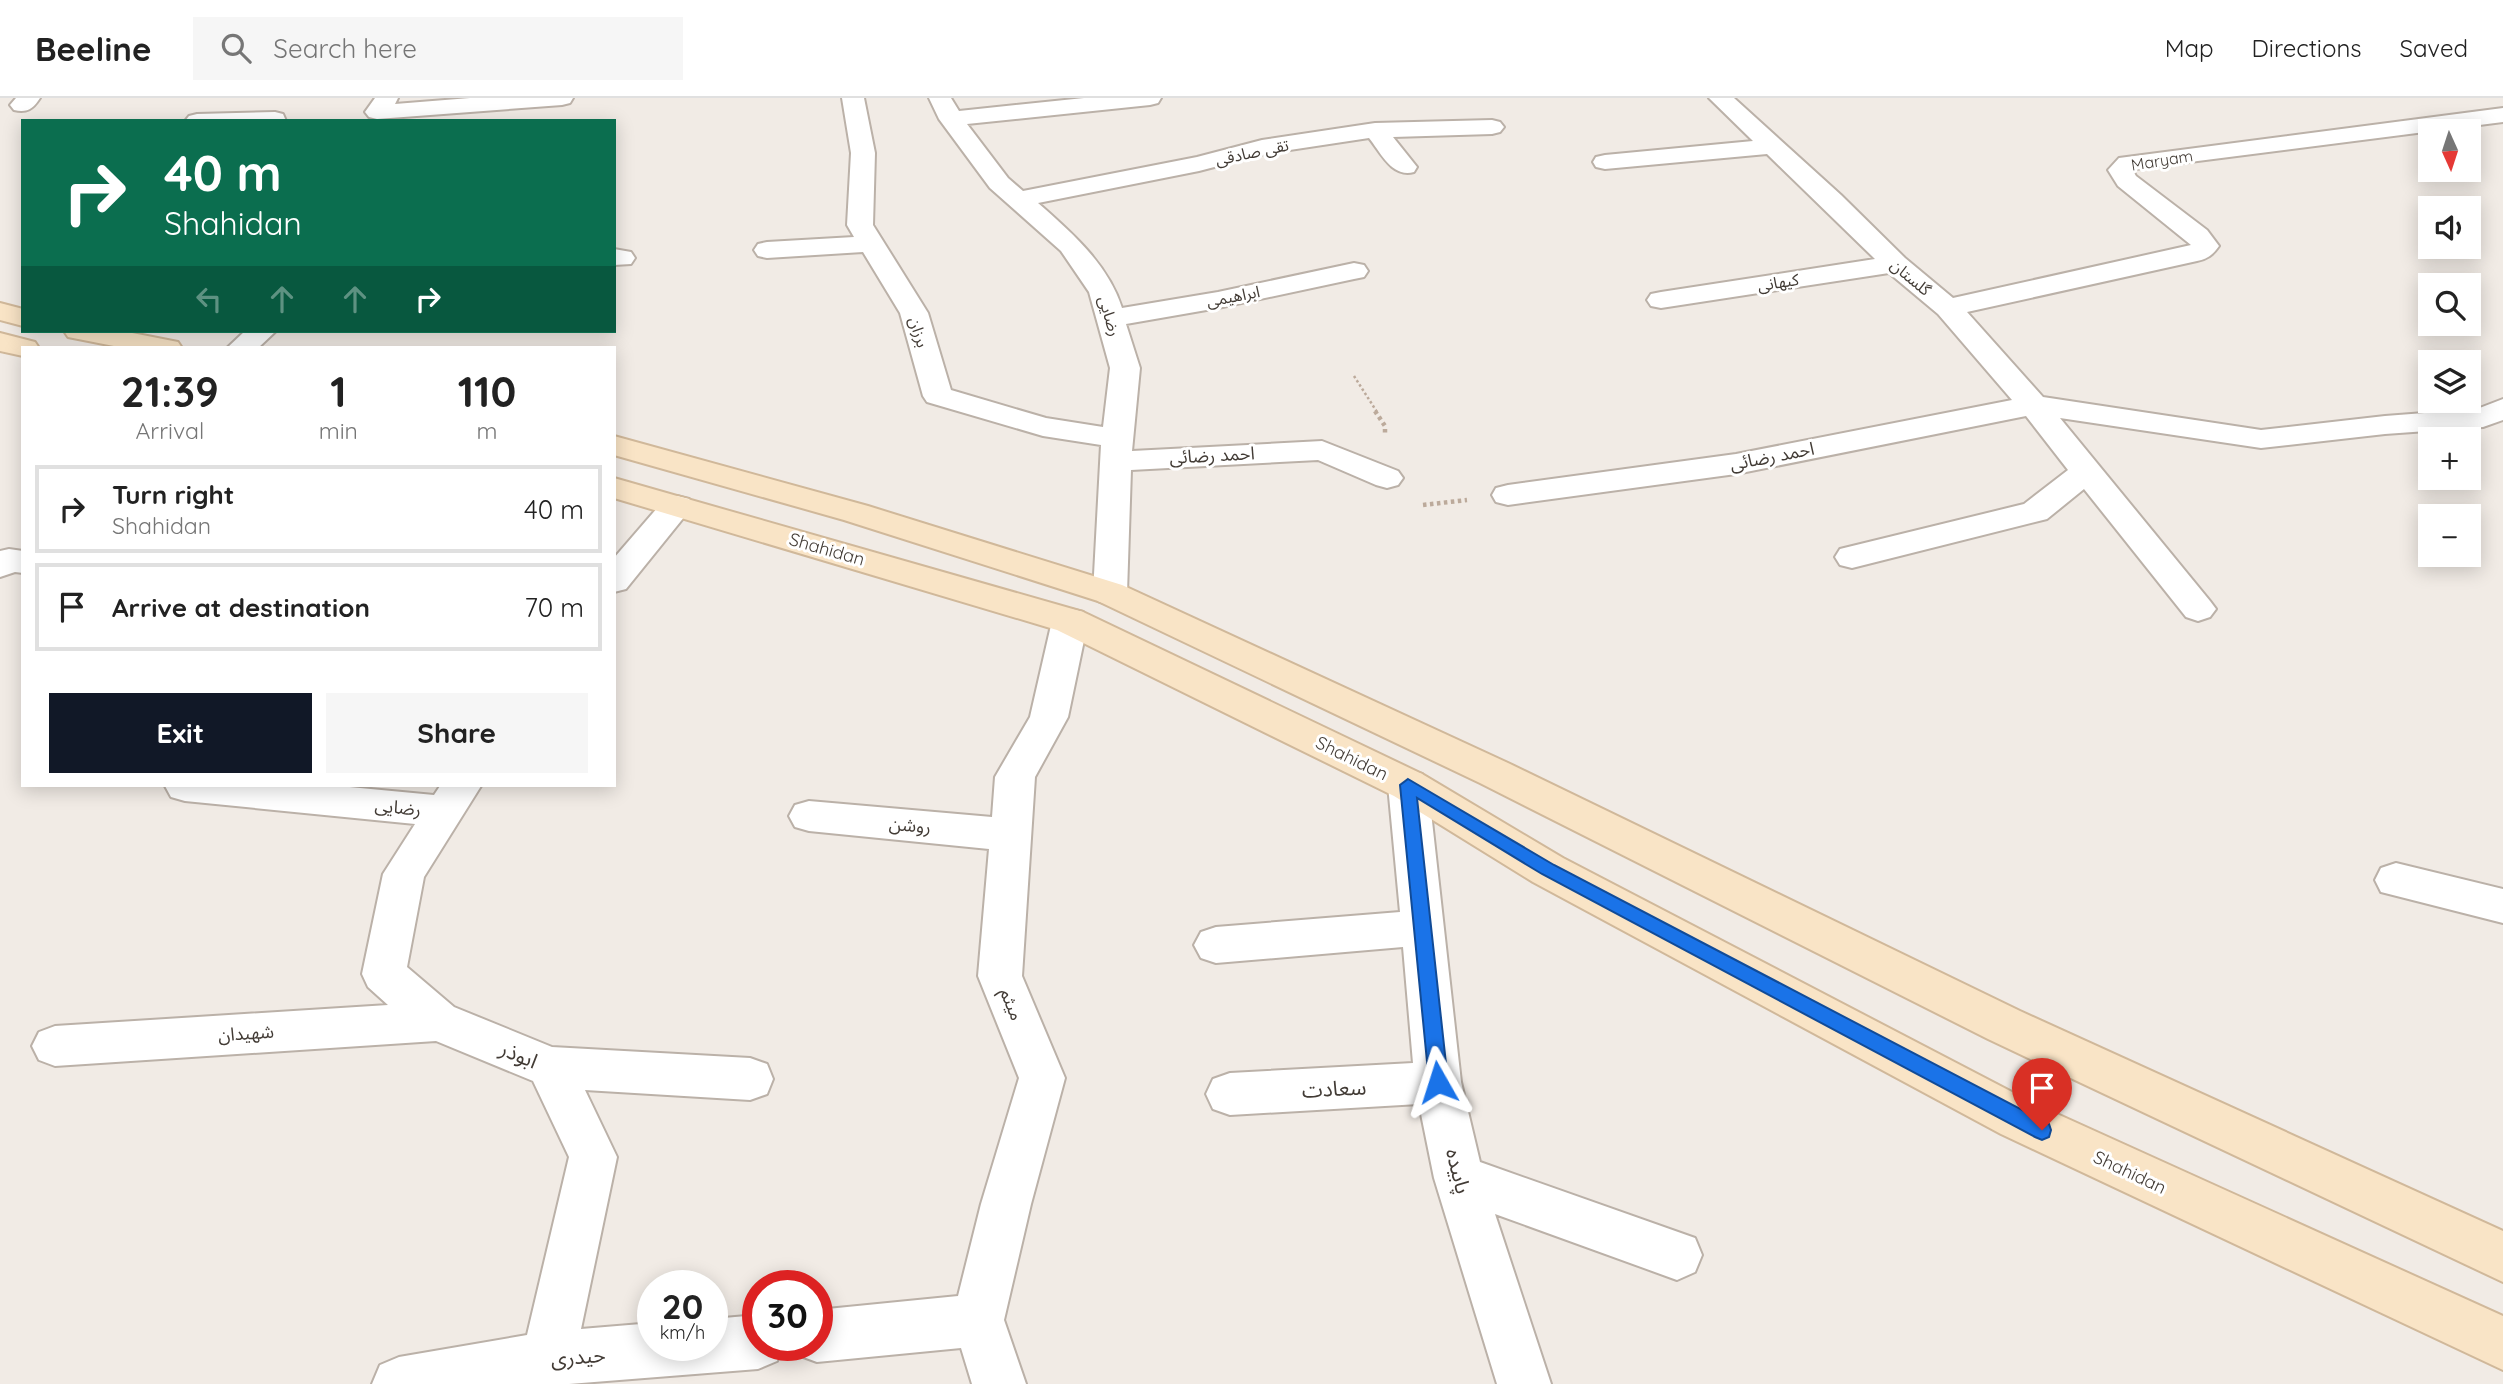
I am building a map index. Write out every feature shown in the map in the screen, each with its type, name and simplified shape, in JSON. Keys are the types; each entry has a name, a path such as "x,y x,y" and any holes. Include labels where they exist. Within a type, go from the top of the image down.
{"main road":[{"path":"0,311 21,317"},
{"path":"89,333 157,346"},
{"path":"0,342 21,347"},
{"path":"616,446 856,513 1110,593 1494,773 2004,1026 2503,1257"},
{"name":"Shahidan","path":"616,489 1070,621 1408,785 1548,870 2018,1119 2503,1343"}],"street":[{"path":"198,119 215,98"},
{"path":"387,98 377,112 475,112 562,98"},
{"name":"برزان","path":"853,98 863,153 860,225 914,313 938,396 1116,450"},
{"path":"946,108 1150,98"},
{"name":"گلستان","path":"1720,98 1832,200 1895,264 1948,308 2034,405 2198,609"},
{"name":"رضایی","path":"946,108 999,183 1070,246 1103,292 1125,368 1116,450 1110,593"},
{"name":"Maryam","path":"1948,308 2197,253 2206,246 2198,236 2127,181 2120,170 2128,163 2503,115"},
{"name":"تقی صادقی","path":"1016,200 1199,164 1262,147 1375,130 1492,127"},
{"path":"1375,130 1405,167"},
{"path":"1605,162 1772,146"},
{"path":"767,250 871,244"},
{"name":"کیهانی","path":"1661,300 1895,264"},
{"name":"ابراهیمی","path":"1111,318 1218,300 1353,271"},
{"path":"243,346 260,333"},
{"name":"احمد رضائی","path":"1508,495 1735,464 2034,405 2261,439 2385,425 2496,419"},
{"name":"احمد رضائی","path":"1116,450 1221,454 1322,450 1387,478"},
{"path":"1852,557 2035,512 2087,471"},
{"path":"616,578 677,506"},
{"path":"0,566 9,559 21,562"},
{"name":"میثم","path":"978,1320 1006,1204 1042,1078 1000,976 1015,777 1048,717 1070,621"},
{"name":"پابیده","path":"1408,785 1438,1082 1459,1178 1524,1384"},
{"name":"رضایی","path":"205,787 453,799"},
{"name":"ابوذر","path":"453,799 404,874 384,974 438,1021 550,1067 593,1157 545,1371"},
{"name":"روشن","path":"809,816 1011,835"},
{"path":"2396,880 2503,906"},
{"path":"1216,945 1422,928"},
{"name":"شهیدان","path":"55,1046 438,1021"},
{"path":"550,1067 751,1079"},
{"name":"سعادت","path":"1230,1094 1438,1082"},
{"path":"1459,1178 1677,1255"},
{"path":"833,1334 978,1320 999,1384"},
{"name":"حیدری","path":"399,1384 545,1371 742,1344"}],"route":[{"path":"1438,1082 1408,785 1548,870 2042,1130"}]}
